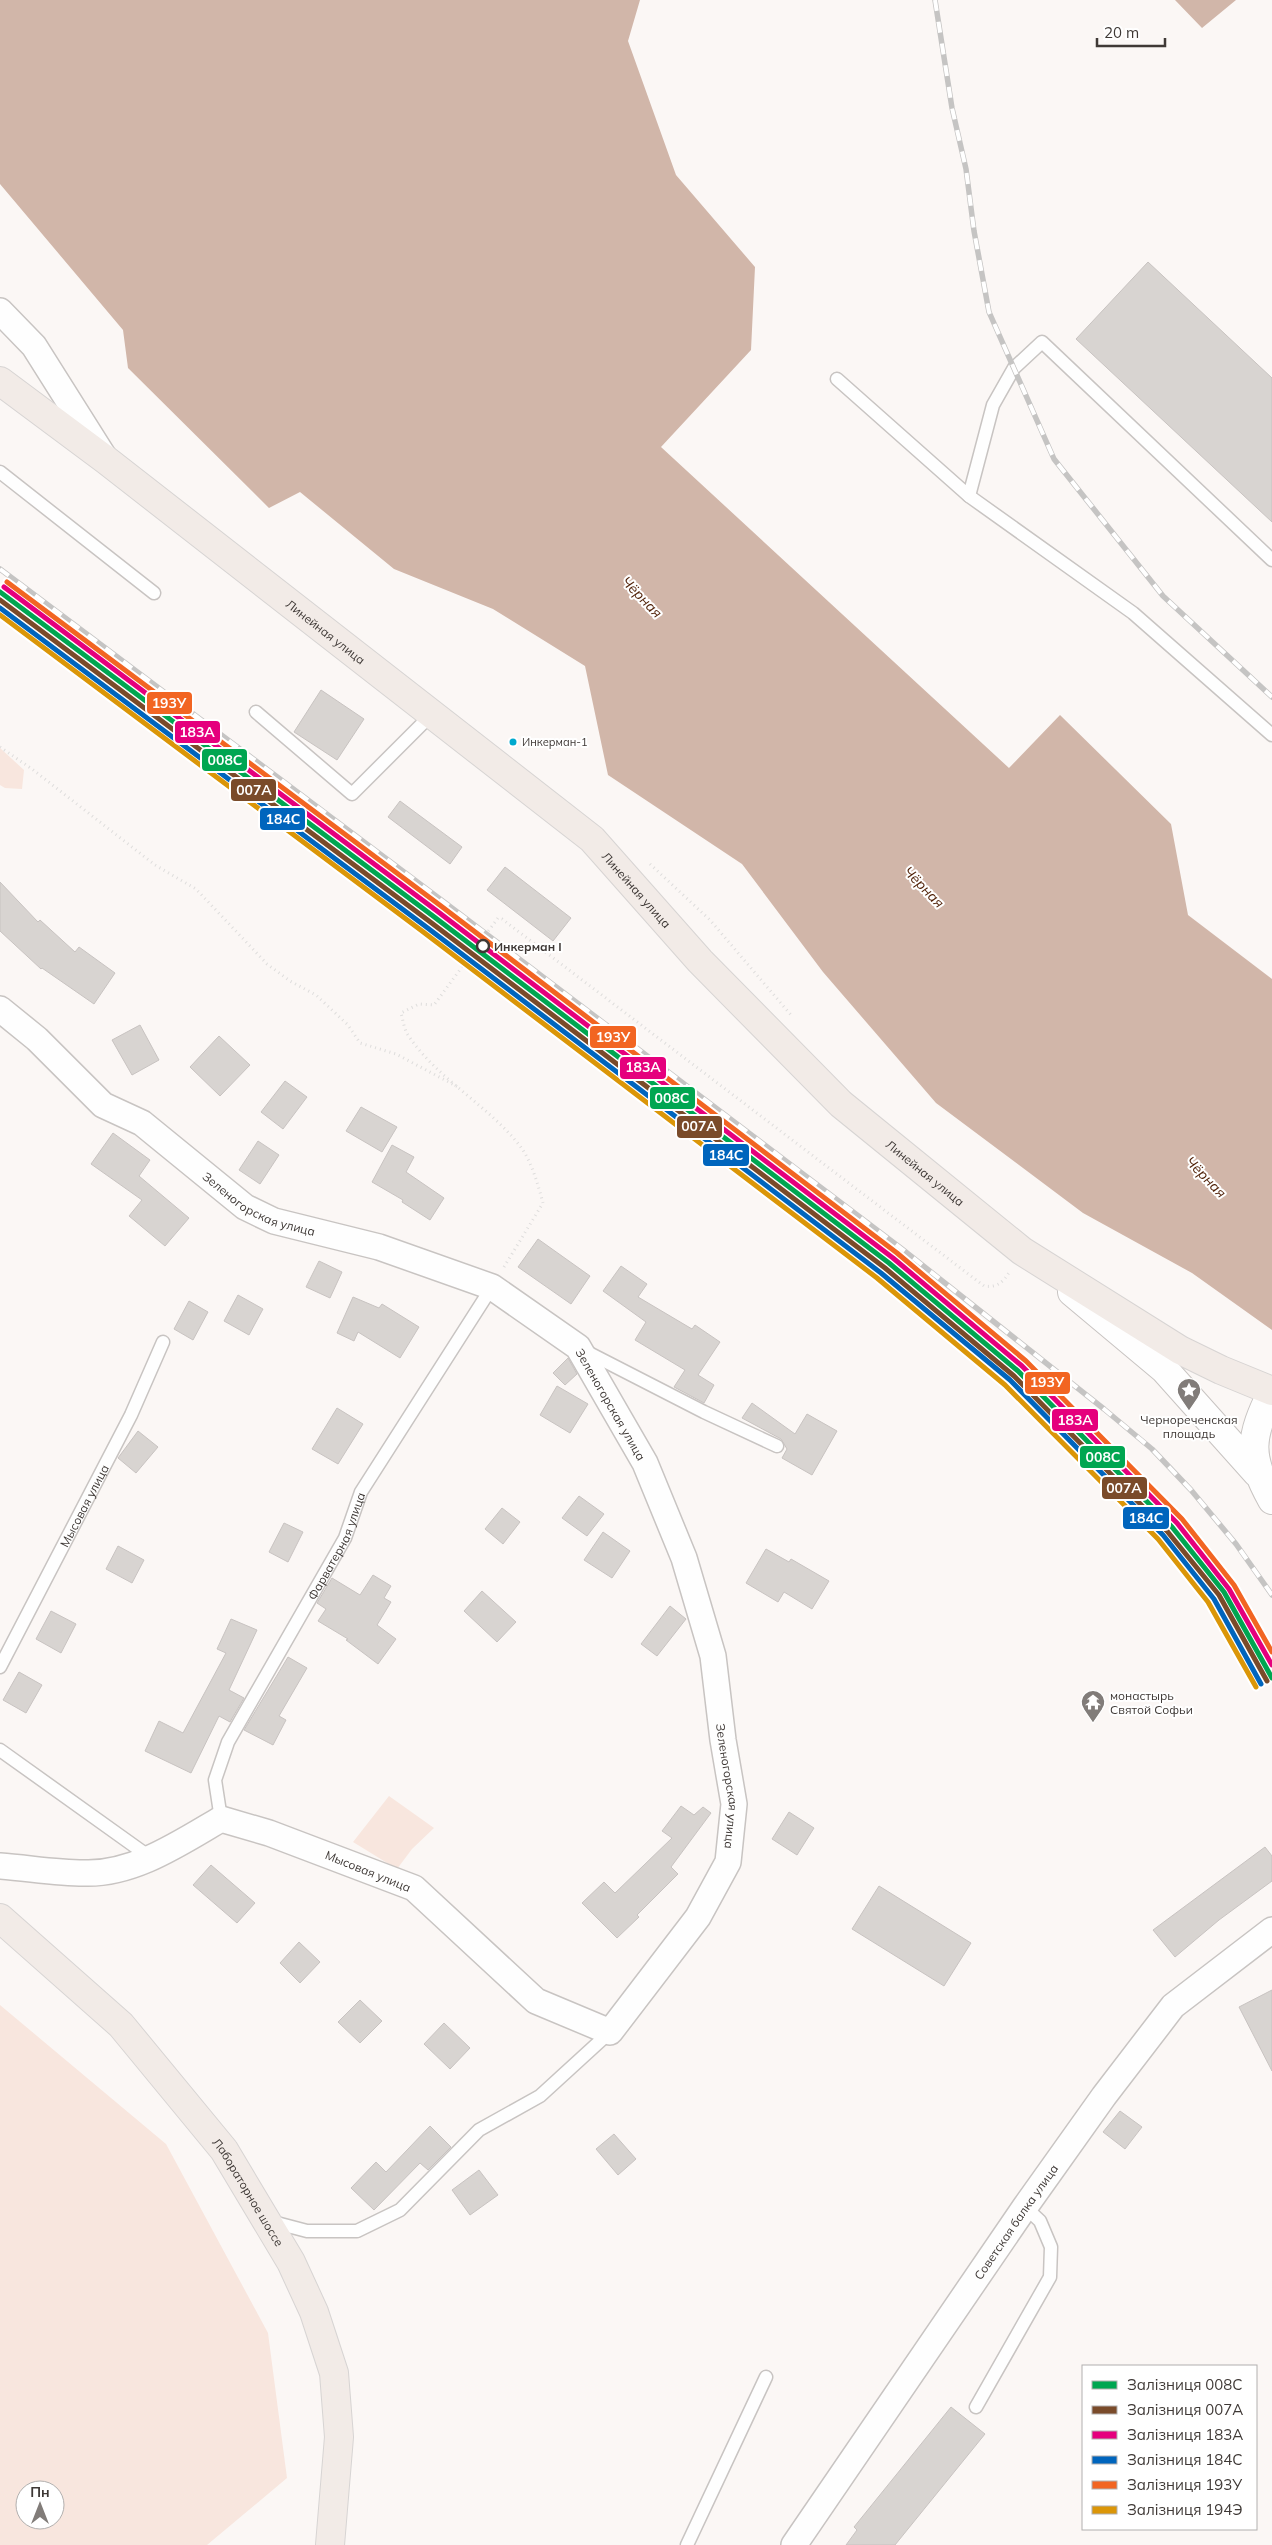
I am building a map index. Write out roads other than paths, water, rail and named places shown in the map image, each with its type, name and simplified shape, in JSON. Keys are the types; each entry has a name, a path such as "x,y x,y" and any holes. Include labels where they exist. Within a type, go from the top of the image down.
{"main road":[{"name":"Линейная улица","path":"0,381 106,460 592,839 700,961 840,1104 1022,1251 1180,1350 1221,1370 1272,1391"},
{"path":"1022,1251 1164,1369 1257,1473 1272,1500"},
{"path":"1257,1473 1254,1437 1260,1416 1272,1391"},
{"name":"Лабораторное шоссе","path":"0,1918 121,2025 224,2150 291,2262 314,2312 334,2373 339,2437 330,2545"}],"street":[{"path":"0,311 34,346 106,460"},
{"name":"Зеленогорская улица","path":"0,1010 37,1039 103,1105 142,1123 245,1207 274,1221 379,1248 492,1287 578,1347 645,1463 684,1558 713,1656 723,1740 734,1804 728,1862 698,1917 610,2032"},
{"path":"0,1866 85,1874 118,1869 151,1858 221,1819"},
{"name":"Мысовая улица","path":"221,1819 269,1833 414,1888 536,2001 610,2032"},
{"name":"Советская балка улица","path":"794,2545 1025,2207 1104,2096 1173,2006 1272,1930"}],"lane":[{"path":"969,496 993,405 1014,368 1042,342 1272,560"},
{"path":"837,379 969,496 1133,613 1272,735"},
{"path":"0,472 154,593"},
{"path":"256,712 352,794 432,714"},
{"name":"Фарватерная улица","path":"221,1819 215,1780 228,1742 345,1538 361,1492 492,1287"},
{"name":"Мысовая улица","path":"0,1667 131,1414 163,1342"},
{"path":"578,1347 704,1412 777,1446"},
{"path":"0,1750 151,1858"},
{"path":"267,2221 307,2231 358,2231 400,2210 479,2130 540,2096 610,2032"},
{"path":"976,2407 1050,2277 1051,2247 1040,2220 1025,2207"},
{"path":"687,2545 766,2377"}],"water":[{"name":"Чёрная","path":"0,0 640,0 628,41 676,175 755,267 751,350 661,447 1009,768 1060,715 1171,824 1188,915 1272,979 1272,1330 1192,1273 1083,1213 936,1103 823,972 742,864 608,775 585,666 493,609 394,569 300,492 269,508 128,368 123,330 0,184"},
{"path":"1175,0 1236,0 1202,28"}],"railway":[{"path":"935,0 952,108 966,169 974,231 989,312 1054,459 1163,596 1272,697"},
{"path":"0,569 902,1249 1104,1409 1152,1449 1191,1490 1236,1544 1272,1595"}],"rail line":[{"name":"193У","path":"7,582 441,906 897,1253 1026,1361 1182,1519 1234,1585 1272,1652"},
{"name":"183А","path":"4,587 437,911 893,1258 1022,1366 1177,1523 1229,1589 1272,1665"},
{"name":"008С","path":"0,592 433,916 889,1263 1018,1371 1172,1527 1224,1592 1272,1678"},
{"name":"007А","path":"0,600 429,921 885,1268 1014,1376 1167,1531 1219,1595 1267,1681"},
{"name":"184С","path":"0,608 425,926 881,1273 1010,1380 1163,1535 1214,1599 1261,1684"},
{"name":"194Э","path":"0,615 422,931 877,1278 1005,1385 1158,1539 1208,1602 1256,1687"}],"place":[{"name":"Инкерман-1","path":"513,742"},
{"name":"Инкерман I","path":"483,946"},
{"name":"Чернореченская площадь","path":"1189,1411"},
{"name":"монастырь Святой Софьи","path":"1093,1723"}]}
